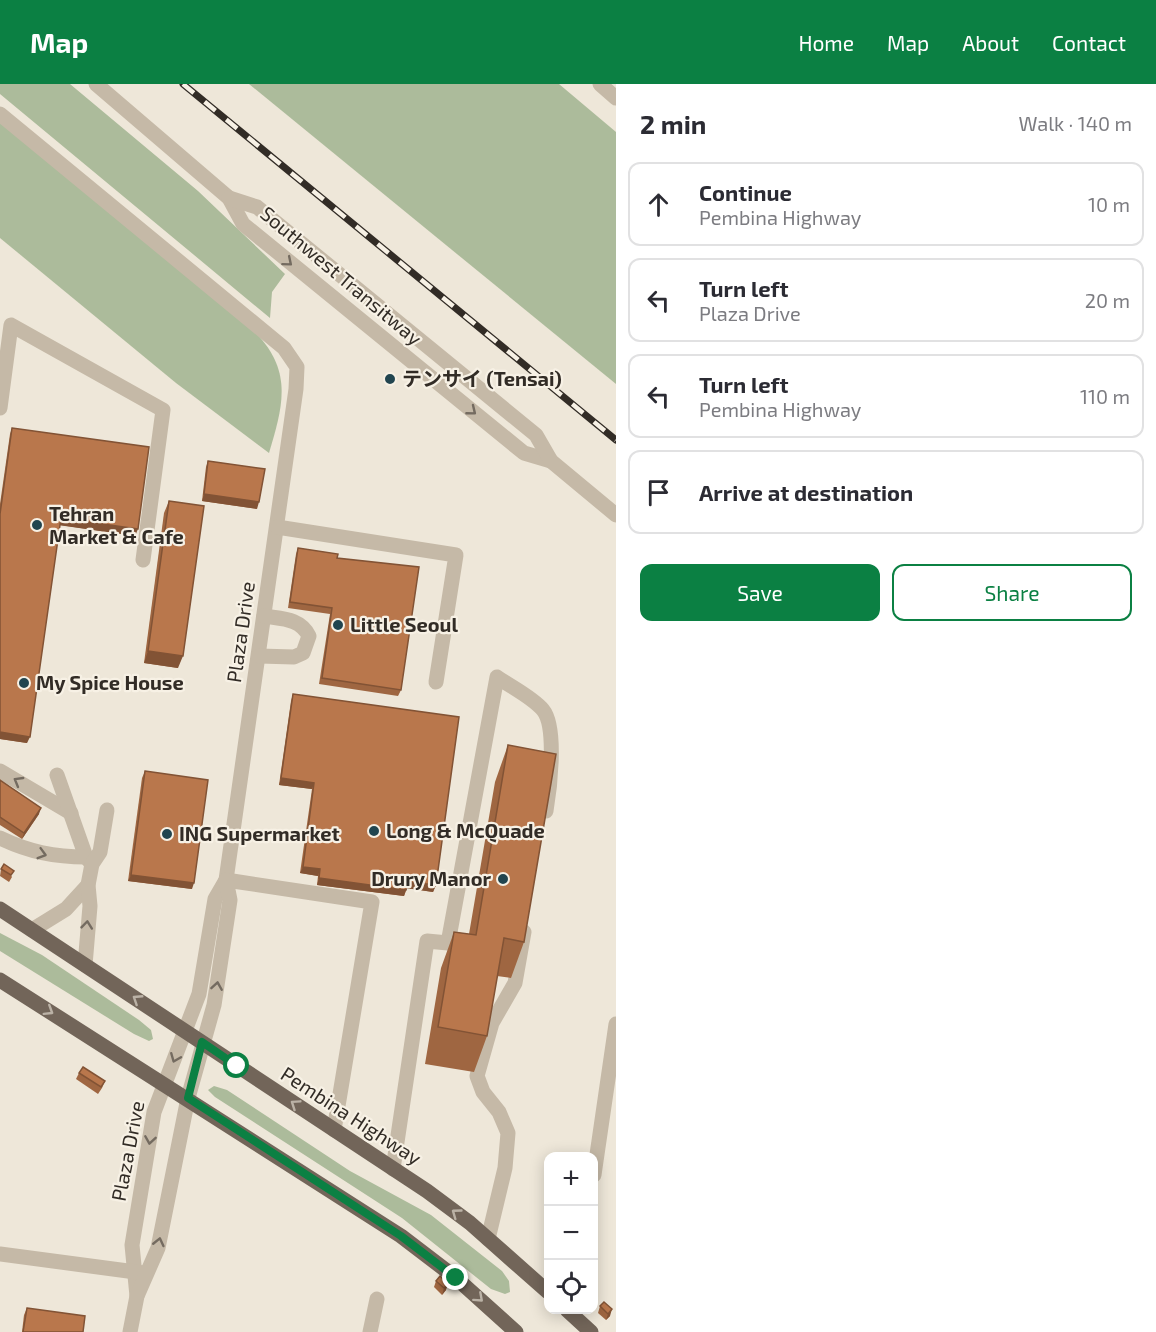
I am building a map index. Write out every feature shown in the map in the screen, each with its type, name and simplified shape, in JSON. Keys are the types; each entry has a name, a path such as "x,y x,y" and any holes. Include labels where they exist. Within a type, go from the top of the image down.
{"main road":[{"name":"Pembina Highway","path":"0,909 427,1191 544,1283"},
{"path":"0,980 401,1236 456,1278 516,1332"},
{"path":"571,1314 591,1332"}],"street":[{"name":"Southwest Transitway","path":"96,84 229,198 243,224 308,278 524,453 551,461"},
{"path":"600,84 616,98"},
{"name":"Plaza Drive","path":"0,114 284,348 297,367 277,527 226,880 230,900 214,1005 188,1098 158,1248 141,1273 130,1332"},
{"name":"Southwest Transitway","path":"229,198 257,207 536,435 551,461 616,515"},
{"path":"0,408 11,325 163,410 143,561"},
{"path":"277,527 456,555 436,682"},
{"path":"259,656 294,657 303,652 309,636 305,627 293,620 264,616"},
{"path":"393,1169 427,941 448,943 497,676 542,709 551,726 549,745 552,778 544,823"},
{"path":"0,771 71,813"},
{"path":"57,775 89,861 90,906 85,965"},
{"path":"0,838 18,847 55,857 89,861 100,852 107,810"},
{"path":"226,880 372,902 334,1130"},
{"name":"Plaza Drive","path":"141,1273 132,1245 154,1112 199,994 215,899 226,880"},
{"path":"32,930 66,909 88,885"},
{"path":"488,1239 505,1168 508,1133 499,1112 483,1092 477,1076 492,1023 515,983 527,915"},
{"path":"597,1152 616,1024"},
{"path":"0,1254 141,1273"},
{"path":"370,1332 377,1299"}],"green space":[{"path":"0,84 70,84 198,191 285,274 272,292 270,318 0,94"},
{"path":"249,84 559,84 616,132 616,384"},
{"path":"0,120 256,333 268,347 276,362 282,390 278,420 269,453 176,383 0,238"},
{"path":"0,933 42,955 139,1020 151,1030 153,1039 149,1041 134,1034 0,951"},
{"path":"214,1086 227,1090 350,1171 431,1215 502,1271 509,1281 510,1292 505,1294 491,1289 402,1218 215,1097 208,1090"}],"building":[{"path":"12,428 149,447 138,529 61,518 30,737 0,732 0,514"},
{"path":"208,461 265,469 259,502 204,494"},
{"path":"169,501 204,506 183,656 148,651"},
{"path":"298,548 338,554 337,558 419,567 401,690 322,678 332,608 290,602"},
{"name":"Long & McQuade","path":"293,694 459,717 436,885 408,882 406,890 319,878 320,869 303,867 314,783 281,778"},
{"name":"Drury Manor","path":"508,745 556,754 524,942 504,938 487,1036 438,1027 454,932 476,935"},
{"name":"ING Supermarket","path":"145,771 208,780 194,883 131,875"},
{"path":"0,780 41,808 24,833 0,817"},
{"path":"4,864 14,871 11,875 1,869"},
{"path":"83,1067 105,1081 101,1087 79,1073"},
{"path":"440,1276 448,1284 444,1288 436,1281"},
{"path":"604,1302 612,1309 608,1314 600,1306"},
{"path":"27,1308 85,1316 83,1332 23,1332"}],"railway":[{"path":"183,84 616,440"}],"place":[{"name":"テンサイ (Tensai)","path":"390,379"},
{"name":"Tehran Market & Cafe","path":"37,525"},
{"name":"Little Seoul","path":"338,625"},
{"name":"My Spice House","path":"24,683"},
{"name":"Long & McQuade","path":"374,831"},
{"name":"ING Supermarket","path":"167,834"},
{"name":"Drury Manor","path":"503,879"}],"route":[{"path":"237,1066 202,1042 188,1098 401,1236 456,1278"}]}
